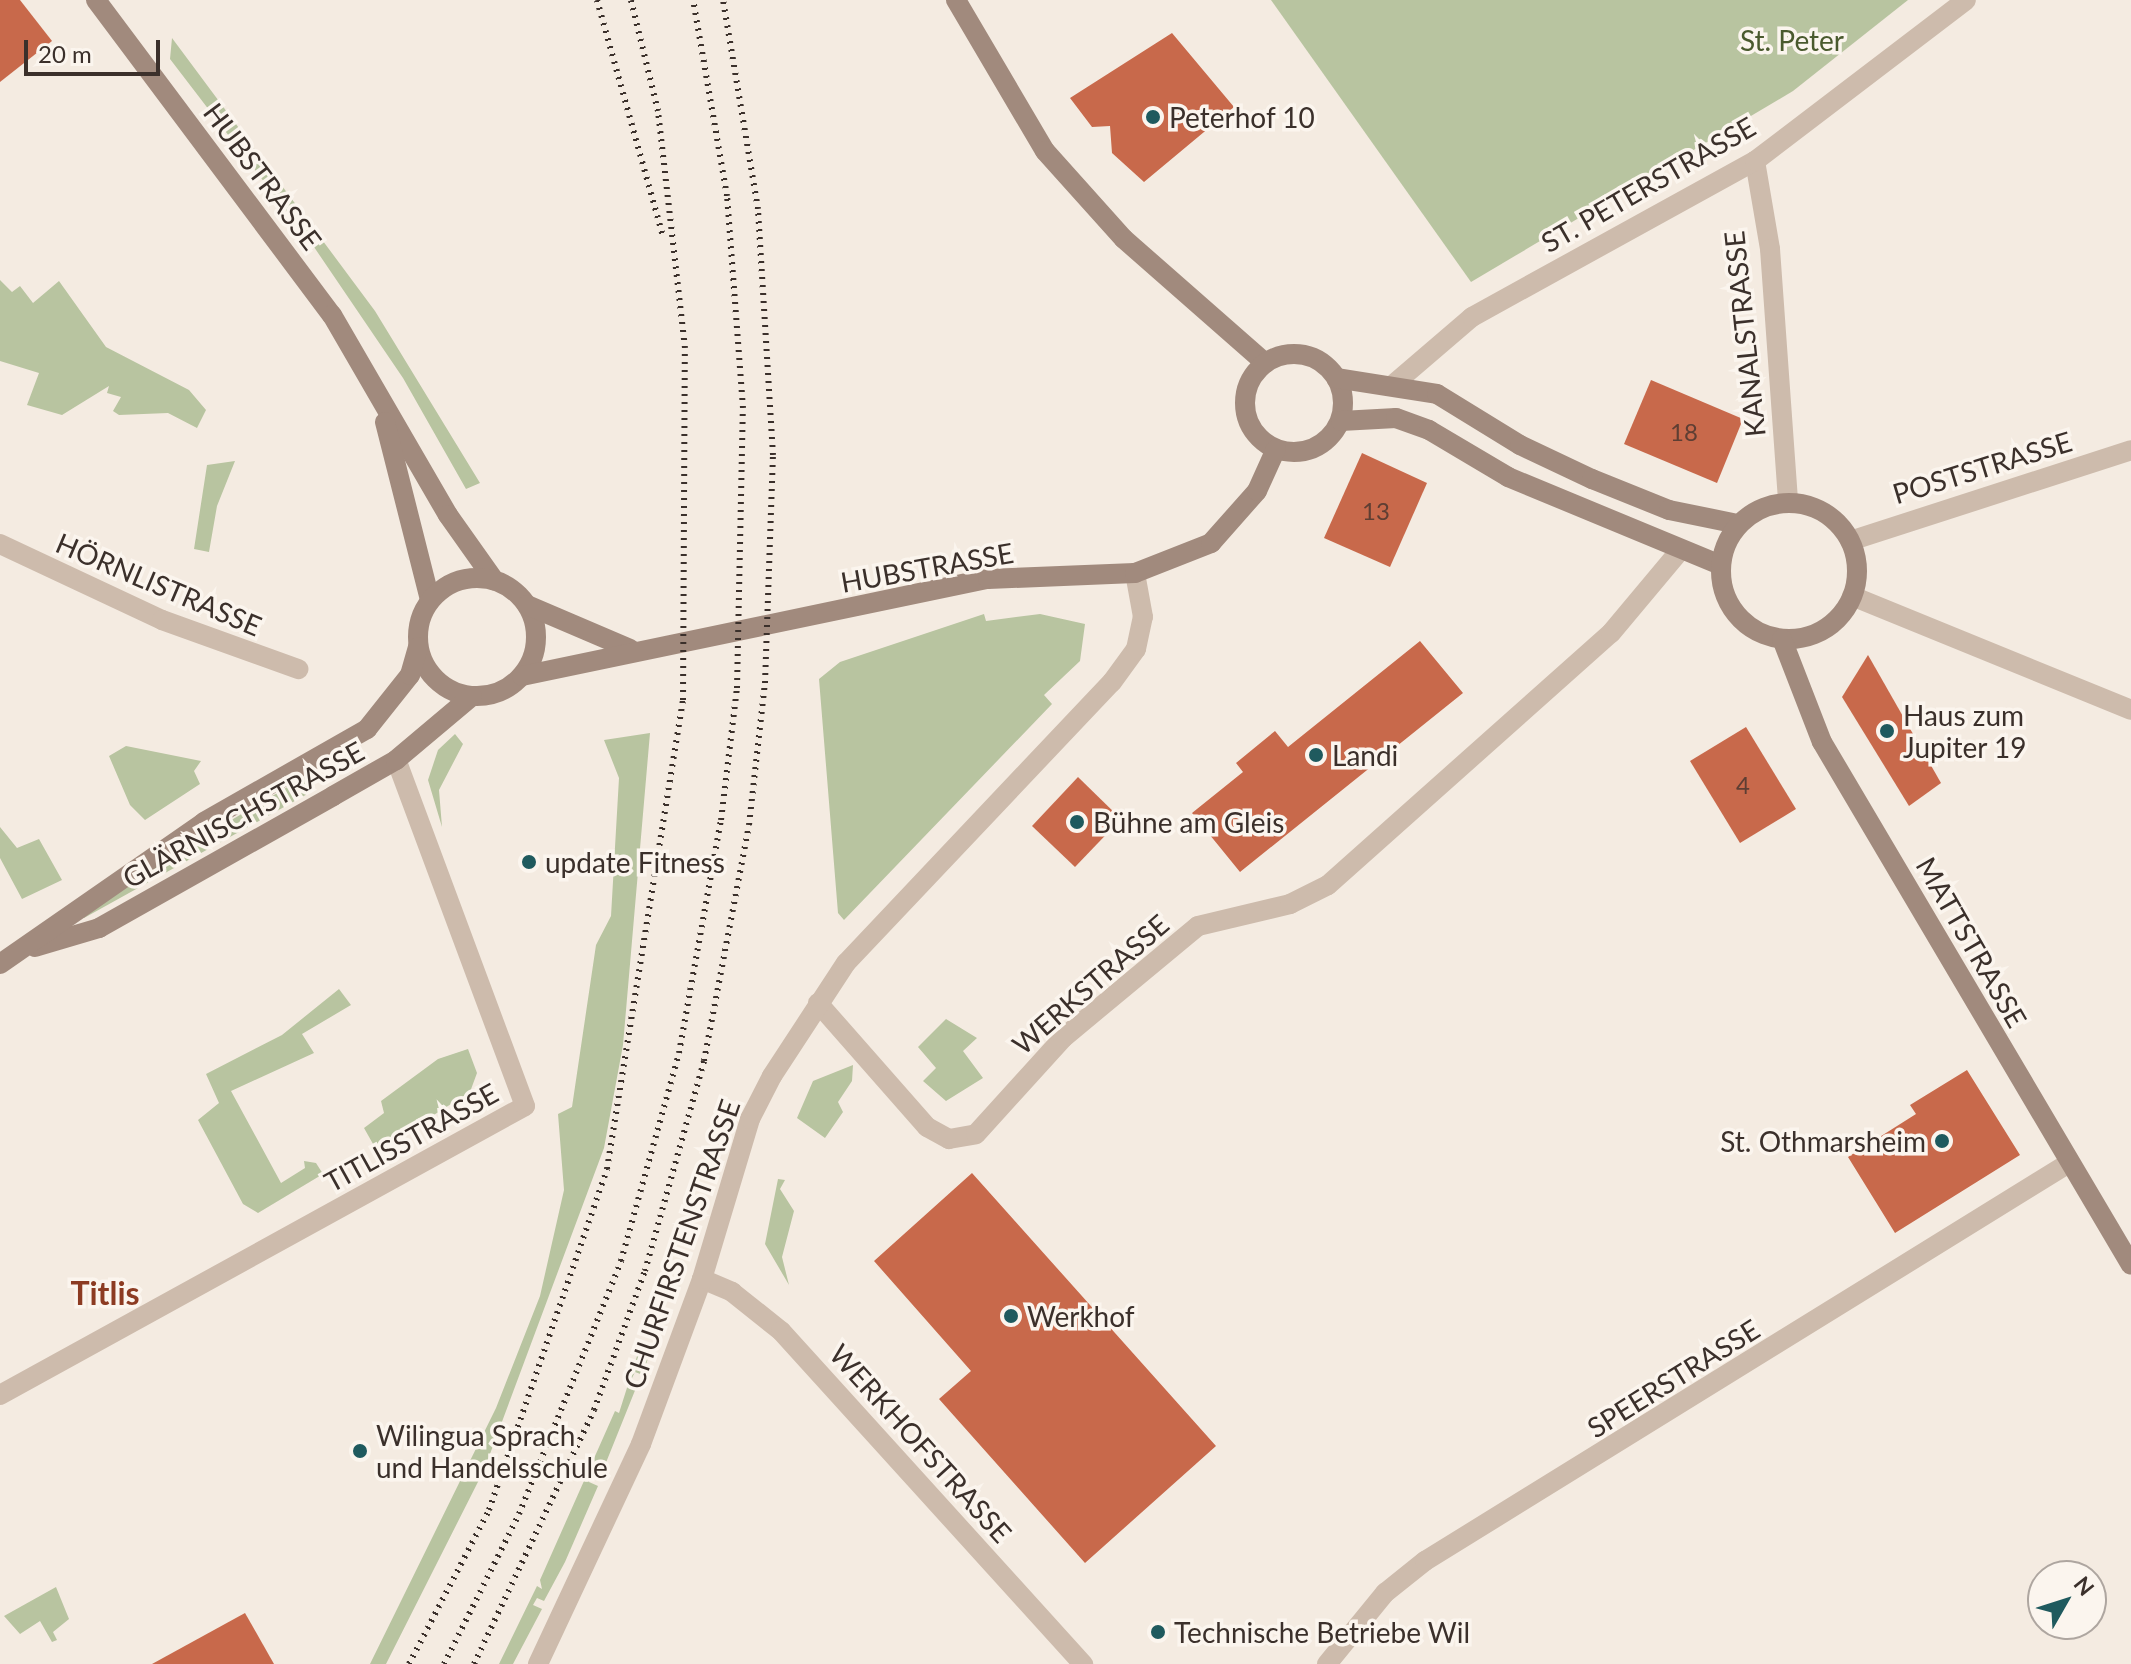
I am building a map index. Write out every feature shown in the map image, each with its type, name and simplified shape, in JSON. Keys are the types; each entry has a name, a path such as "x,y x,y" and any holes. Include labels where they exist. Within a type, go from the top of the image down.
{"street":[{"name":"HUBSTRASSE","path":"96,0 332,315 494,580"},
{"path":"956,0 1045,151 1124,239 1265,363"},
{"name":"ST. PETERSTRASSE","path":"1395,383 1472,317 1755,161 1966,0"},
{"name":"KANALSTRASSE","path":"1755,161 1770,249 1788,502"},
{"path":"1720,565 1678,553 1508,477 1429,430 1396,418 1341,421 1313,449 1276,449 1251,427 1246,406 1248,389 1265,363 1307,356 1336,378 1395,383 1437,394 1520,445 1669,510 1738,524"},
{"path":"1336,378 1341,421"},
{"name":"HUBSTRASSE","path":"376,391 430,600"},
{"name":"HUBSTRASSE","path":"522,676 606,663 630,649 988,579 1135,573 1211,543 1257,491 1276,449"},
{"name":"POSTSTRASSE","path":"1850,541 2131,450"},
{"path":"1788,502 1825,513 1850,541 1857,568 1852,596 1816,634 1782,639 1743,623 1729,606 1720,565 1738,524 1761,509 1788,502"},
{"name":"HÖRNLISTRASSE","path":"0,544 162,620 298,669"},
{"name":"WERKSTRASSE","path":"818,1003 927,1127 949,1139 976,1134 1063,1038 1198,926 1290,904 1328,885 1611,633 1678,553"},
{"name":"CHURFIRSTENSTRASSE","path":"538,1664 641,1444 702,1279 750,1119 818,1003 846,963 1112,682 1136,649 1143,617 1135,573"},
{"path":"527,605 536,641 522,676 508,688 472,696 437,681 418,647 420,621 430,600 459,580 494,580 527,605 630,649"},
{"path":"1852,596 2131,710"},
{"name":"MATTSTRASSE","path":"1782,639 1822,742 2131,1265"},
{"name":"GLÄRNISCHSTRASSE","path":"0,964 24,950 154,854 367,729 410,675 418,647"},
{"name":"GLÄRNISCHSTRASSE","path":"24,950 99,928 396,760 472,696"},
{"name":"TITLISSTRASSE","path":"0,1395 525,1106 396,760"},
{"name":"SPEERSTRASSE","path":"1327,1664 1385,1593 1425,1561 2069,1163"},
{"name":"WERKHOFSTRASSE","path":"702,1279 732,1292 781,1331 1083,1664"}],"green space":[{"name":"St. Peter","path":"1271,0 1908,0 1793,91 1471,282"},
{"path":"172,38 375,311 480,483 466,489 403,378 314,247 170,59"},
{"path":"0,280 12,292 20,286 33,303 59,281 106,347 189,390 206,410 197,428 168,413 119,415 113,411 121,397 107,393 109,386 62,415 27,405 39,373 0,361"},
{"path":"235,461 217,506 209,552 194,549 207,465"},
{"path":"984,614 986,621 1040,614 1085,624 1080,661 1044,695 1052,704 844,920 838,913 819,679 840,662"},
{"path":"650,733 623,1045 604,1148 484,1470 386,1664 370,1664 496,1408 540,1296 564,1190 558,1114 572,1107 596,945 611,916 619,778 604,740"},
{"path":"455,734 463,744 439,790 442,827 428,780 438,750"},
{"path":"126,746 201,761 194,771 200,784 145,820 130,805 109,756"},
{"path":"306,776 311,792 84,918 82,908"},
{"path":"0,827 17,848 39,839 62,880 22,899 0,858"},
{"path":"339,989 351,1005 302,1034 314,1053 231,1091 281,1183 305,1168 304,1161 316,1163 323,1174 258,1213 243,1204 198,1120 219,1103 206,1074 282,1035"},
{"path":"946,1019 977,1038 963,1051 983,1078 946,1101 923,1081 936,1068 918,1047"},
{"path":"468,1049 477,1073 470,1092 377,1151 364,1128 384,1113 381,1101 438,1059"},
{"path":"853,1065 852,1081 838,1102 843,1112 825,1138 797,1118 813,1081"},
{"path":"778,1179 785,1180 780,1189 794,1211 782,1257 789,1285 765,1244"},
{"path":"638,1353 648,1358 643,1375 635,1372 631,1380 638,1383 601,1475 593,1472 589,1482 598,1486 565,1562 544,1601 537,1598 533,1605 542,1609 513,1664 499,1664 537,1586 542,1589 540,1580 615,1411 619,1413"},
{"path":"56,1587 69,1619 53,1632 57,1640 52,1642 40,1621 20,1634 4,1616"}],"building":[{"path":"0,0 20,0 52,41 0,82"},
{"name":"Peterhof 10","path":"1172,33 1234,107 1144,182 1112,153 1110,126 1092,127 1070,98"},
{"path":"1651,380 1743,419 1717,483 1624,444"},
{"path":"1362,453 1427,483 1390,567 1324,538"},
{"name":"Landi","path":"1420,641 1463,693 1240,872 1192,813 1243,772 1236,763 1275,731 1288,747"},
{"name":"Haus zum Jupiter 19","path":"1868,655 1941,783 1909,806 1842,697"},
{"path":"1746,727 1796,809 1740,843 1690,761"},
{"name":"Bühne am Gleis","path":"1078,777 1121,819 1075,867 1032,826"},
{"name":"St. Othmarsheim","path":"1967,1070 2020,1155 1895,1233 1848,1157 1916,1114 1910,1105"},
{"name":"Werkhof","path":"972,1173 1216,1446 1085,1563 939,1399 971,1371 874,1261"},
{"path":"245,1613 274,1664 152,1664"}],"railway":[{"path":"597,0 663,236"},
{"path":"409,1664 489,1510 607,1169 683,700 685,348 658,111 631,0"},
{"path":"444,1664 519,1514 621,1261 679,1053 721,820 737,688 743,408 727,196 693,0"},
{"path":"474,1664 594,1410 645,1271 704,1061 749,825 765,683 773,455 758,209 723,0"}],"place":[{"name":"Peterhof 10","path":"1153,117"},
{"name":"Haus zum Jupiter 19","path":"1887,731"},
{"name":"Landi","path":"1316,755"},
{"name":"Bühne am Gleis","path":"1077,822"},
{"name":"update Fitness","path":"529,862"},
{"name":"St. Othmarsheim","path":"1942,1141"},
{"name":"Werkhof","path":"1011,1316"},
{"name":"Wilingua Sprach und Handelsschule","path":"360,1451"},
{"name":"Technische Betriebe Wil","path":"1158,1632"}],"district":[{"name":"Titlis","path":"105,1293"}]}
